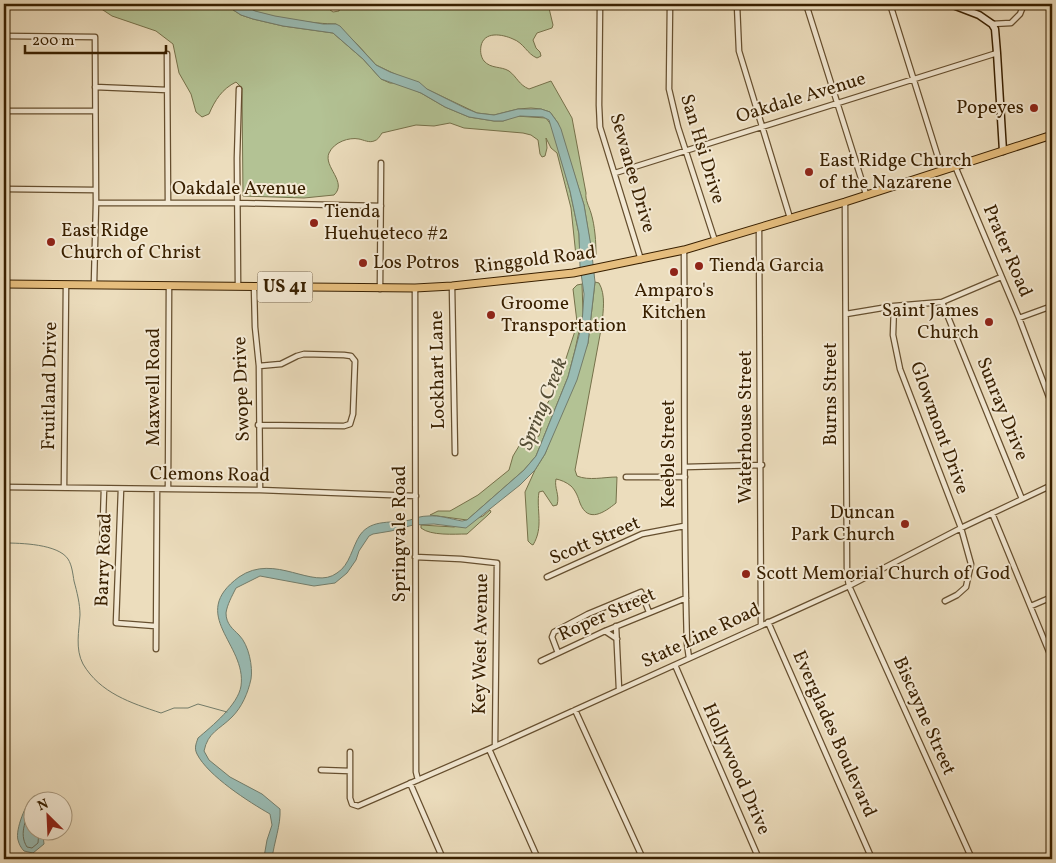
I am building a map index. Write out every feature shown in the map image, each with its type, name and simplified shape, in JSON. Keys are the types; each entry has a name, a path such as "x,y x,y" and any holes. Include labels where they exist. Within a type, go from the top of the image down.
{"main road":[{"name":"Ringgold Road","path":"4,284 238,285 380,289 452,286 573,273 684,250 760,229 1052,135"}],"street":[{"name":"Sewanee Drive","path":"600,4 600,127 641,260"},
{"name":"San Hsi Drive","path":"670,4 668,89 672,108 715,241"},
{"path":"683,4 752,4"},
{"path":"806,4 866,194"},
{"path":"884,4 953,5 979,15 992,24 995,29 1003,151"},
{"path":"890,4 942,170"},
{"path":"992,24 1011,23 1020,14 1024,4"},
{"path":"737,5 739,51 790,218"},
{"path":"4,36 95,37 96,203 94,284"},
{"name":"Oakdale Avenue","path":"615,173 997,53"},
{"path":"167,54 168,203"},
{"path":"95,86 168,90"},
{"path":"238,285 237,158 239,89"},
{"path":"4,111 94,111"},
{"path":"380,289 381,163"},
{"name":"Prater Road","path":"955,166 1019,318 1052,404"},
{"path":"4,189 96,190"},
{"name":"Burns Street","path":"845,202 846,574 849,586"},
{"name":"Oakdale Avenue","path":"96,203 381,206"},
{"name":"Waterhouse Street","path":"760,229 761,624"},
{"name":"Keeble Street","path":"684,250 684,526 689,658"},
{"path":"846,314 894,306 942,302 1001,277"},
{"name":"Fruitland Drive","path":"64,487 66,285"},
{"name":"Maxwell Road","path":"168,489 169,286"},
{"name":"Swope Drive","path":"254,286 255,327 259,366 260,490"},
{"name":"Lockhart Lane","path":"452,286 455,453"},
{"name":"Springvale Road","path":"415,288 416,772 418,780"},
{"name":"Sunray Drive","path":"942,302 1022,499"},
{"name":"Glowmont Drive","path":"894,306 893,335 900,369 960,528 971,564 966,587 957,595 945,601"},
{"path":"1019,318 1052,306"},
{"path":"258,425 344,426 350,424 354,414 355,361 351,356 344,355 304,354 281,364 259,366"},
{"path":"685,467 762,465"},
{"path":"626,477 685,477"},
{"name":"State Line Road","path":"350,771 350,798 352,804 358,806 489,749 761,624 849,586 960,528 1052,486"},
{"name":"Clemons Road","path":"4,487 260,490 416,496"},
{"path":"102,550 104,489"},
{"name":"Barry Road","path":"121,489 116,623 155,626"},
{"path":"156,649 158,489"},
{"path":"992,513 1052,659"},
{"name":"Scott Street","path":"547,577 642,534 684,526"},
{"name":"Key West Avenue","path":"415,557 497,563 495,746"},
{"name":"Biscayne Street","path":"849,586 972,859"},
{"path":"558,653 552,637 554,632 588,614 641,592 649,612"},
{"path":"1031,606 1052,597"},
{"name":"Roper Street","path":"541,661 616,626 686,598"},
{"name":"Everglades Boulevard","path":"768,622 872,859"},
{"path":"616,626 619,690"},
{"path":"605,631 617,638"},
{"name":"Hollywood Drive","path":"674,665 759,859"},
{"path":"575,710 643,859"},
{"path":"489,749 538,859"},
{"path":"321,770 350,771 350,752"},
{"path":"410,783 443,859"}],"green space":[{"path":"94,4 224,4 241,15 253,19 283,26 333,33 363,59 381,79 390,83 398,83 469,117 494,121 503,121 516,116 546,118 552,126 570,191 579,234 580,257 576,256 571,208 557,153 551,148 546,138 547,148 545,156 542,157 538,140 531,135 523,133 464,128 450,123 434,126 416,125 382,133 378,139 372,142 359,139 346,140 334,146 329,153 329,164 338,185 338,190 334,195 304,198 243,196 242,88 236,82 231,85 220,95 209,114 202,117 196,112 191,94 179,73 173,44 156,31 112,16"},
{"path":"242,4 322,4 333,12 339,11 341,4 548,4 552,28 537,33 533,40 541,56 537,58 517,41 499,35 490,36 483,41 481,54 487,64 509,71 529,89 551,81 572,118 586,198 593,223 596,255 592,255 584,205 558,123 550,112 531,108 494,115 477,113 376,65 336,24 307,22 273,16 256,12"},
{"path":"595,282 599,283 603,293 602,324 575,470 577,476 592,479 617,477 616,503 607,510 597,514 587,513 571,486 564,481 556,479 557,505 553,506 543,491 539,492 539,525 533,545 528,541 525,492 545,454 588,343"},
{"path":"582,284 583,313 568,377 536,456 524,470 467,520 430,515 438,511 450,511 478,495 509,470 513,456 519,446 525,441 539,436 547,404 556,389 575,331 577,322 573,289 577,285"},
{"path":"490,510 491,512 467,534 437,533 425,531 421,528 421,525 454,527 483,516"}],"water":[{"path":"224,4 242,4 255,11 275,16 323,24 336,24 376,65 419,82 427,89 477,113 494,115 518,109 541,109 550,112 561,129 584,205 595,282 588,343 577,380 545,454 535,470 520,485 466,528 434,524 413,525 369,536 347,573 335,583 314,586 260,576 236,588 227,607 226,617 248,650 251,662 251,679 239,709 211,735 204,751 209,760 230,777 262,794 280,809 272,859 265,859 264,857 272,825 270,814 241,796 219,779 202,762 196,750 198,738 230,708 241,686 241,671 218,617 218,604 224,591 239,577 253,570 266,568 280,569 317,578 337,573 348,561 360,535 370,526 425,516 467,520 524,470 536,456 568,377 582,324 584,294 580,266 579,234 570,191 549,120 543,117 520,116 503,121 494,121 469,117 445,107 421,93 381,79 363,59 333,33 283,26 253,19 241,15"},
{"path":"22,816 22,840 44,840 44,844 33,853 24,851 19,843 18,830"}],"waterway":[{"path":"4,543 48,547 63,554 68,559 72,570 80,615 79,652 83,664 90,674 107,690 128,701 161,713 174,708 188,708 198,704 227,712"}],"place":[{"name":"Popeyes","path":"1034,108"},
{"name":"East Ridge Church of the Nazarene","path":"809,172"},
{"name":"Tienda Huehueteco #2","path":"314,223"},
{"name":"East Ridge Church of Christ","path":"51,242"},
{"name":"Los Potros","path":"363,263"},
{"name":"Tienda Garcia","path":"699,266"},
{"name":"Amparo's Kitchen","path":"674,272"},
{"name":"Groome Transportation","path":"491,315"},
{"name":"Saint James Church","path":"989,322"},
{"name":"Duncan Park Church","path":"905,524"},
{"name":"Scott Memorial Church of God","path":"746,574"}],"water label":[{"name":"Spring Creek","path":"544,404"}]}
